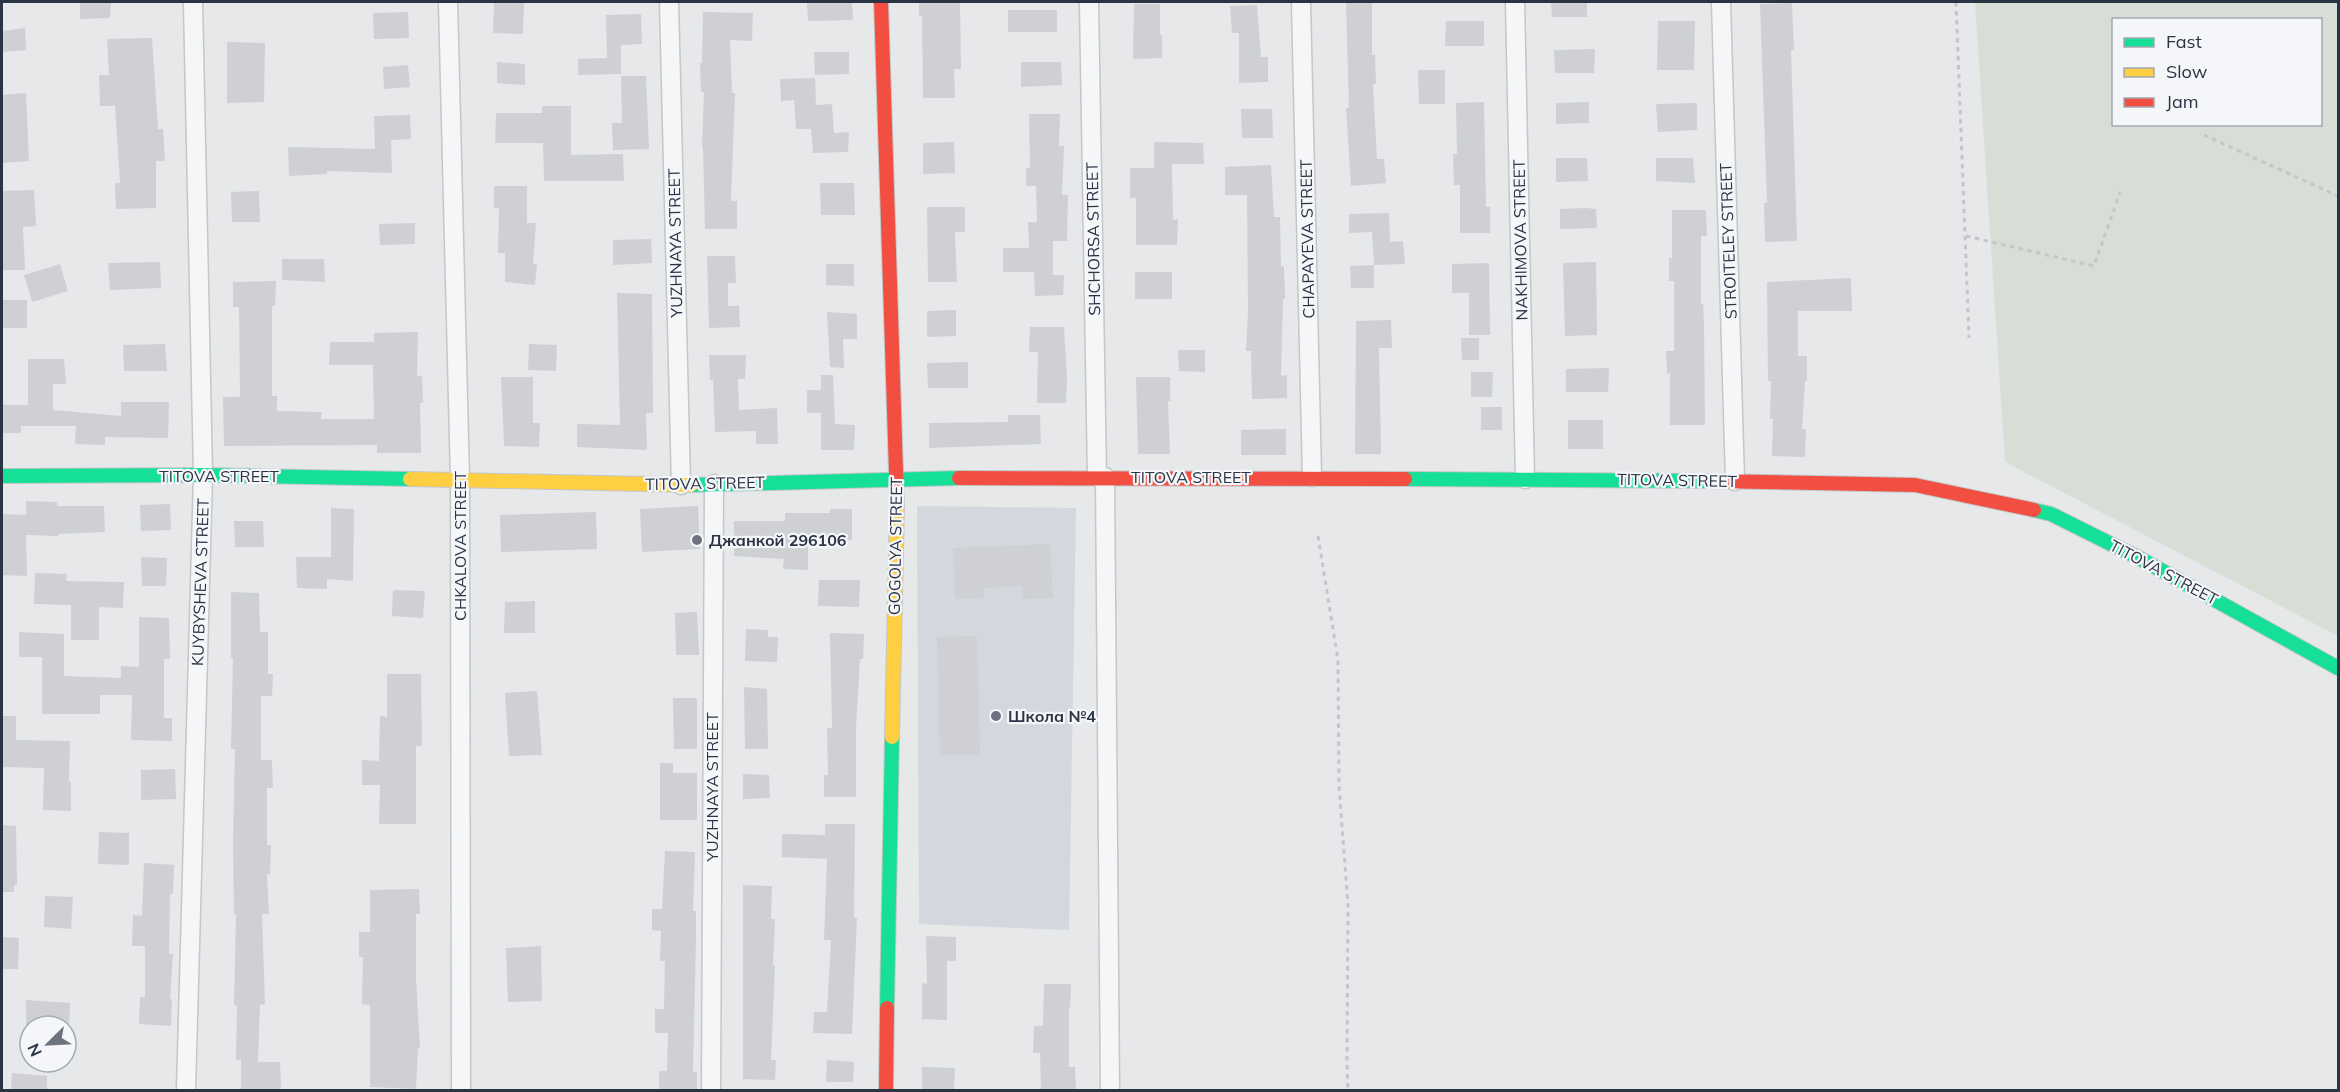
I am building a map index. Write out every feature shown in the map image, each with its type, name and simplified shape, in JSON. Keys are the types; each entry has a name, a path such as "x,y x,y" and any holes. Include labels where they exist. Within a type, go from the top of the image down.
{"main road":[{"name":"GOGOLYA STREET","path":"881,2 897,479 886,1090"},
{"name":"TITOVA STREET","path":"2,476 203,475 681,485 897,479 1101,477 1312,477 1915,484 2051,514 2139,558 2338,669"}],"street":[{"name":"KUYBYSHEVA STREET","path":"186,1090 203,475 193,2"},
{"name":"CHKALOVA STREET","path":"448,2 460,479 461,1090"},
{"name":"YUZHNAYA STREET","path":"669,2 681,485"},
{"name":"SHCHORSA STREET","path":"1089,2 1101,477 1110,1090"},
{"name":"CHAPAYEVA STREET","path":"1301,2 1312,477"},
{"name":"NAKHIMOVA STREET","path":"1515,2 1525,479"},
{"name":"STROITELEY STREET","path":"1721,2 1735,481"},
{"name":"YUZHNAYA STREET","path":"711,1090 714,484"}],"path":[{"path":"1956,2 1970,338"},
{"path":"2204,135 2338,196"},
{"path":"1966,236 2094,266 2120,192"},
{"path":"1318,536 1338,660 1339,786 1348,905 1348,1090"}],"shaded area":[{"path":"1975,2 2338,2 2338,636 2005,462"},
{"name":"Школа №4","path":"917,506 1076,508 1069,930 919,924"}],"building":[{"path":"80,2 111,2 110,18 80,19"},
{"path":"494,2 524,2 523,34 493,33"},
{"path":"807,2 852,2 853,20 808,21"},
{"path":"919,2 960,2 961,69 954,69 955,98 923,98 922,16 919,16"},
{"path":"1346,2 1372,2 1377,159 1384,159 1386,183 1351,186 1346,108 1349,108"},
{"path":"1551,2 1587,2 1587,17 1552,17"},
{"path":"1792,3 1794,50 1791,50 1797,241 1765,242 1764,203 1767,203 1760,4"},
{"path":"1134,4 1160,4 1162,58 1133,59"},
{"path":"1257,5 1261,57 1268,57 1268,82 1239,83 1239,33 1232,33 1230,6"},
{"path":"1008,10 1057,10 1057,32 1008,32"},
{"path":"408,12 409,38 374,39 373,13"},
{"path":"703,12 753,13 752,41 730,40 732,93 735,93 731,201 737,201 737,229 705,229 702,148 704,92 701,92 700,63 702,63"},
{"path":"641,14 642,44 621,45 621,74 578,75 578,59 607,58 606,15"},
{"path":"1446,21 1484,21 1484,46 1445,46"},
{"path":"1658,21 1695,21 1694,70 1657,70"},
{"path":"25,28 26,50 2,52 2,31"},
{"path":"152,38 158,129 163,129 165,161 156,161 156,208 116,209 115,183 120,183 115,106 100,106 99,75 109,75 107,39"},
{"path":"227,42 265,43 264,102 227,103"},
{"path":"1595,49 1594,73 1555,73 1554,50"},
{"path":"814,52 849,52 849,74 815,75"},
{"path":"497,62 525,64 525,85 497,83"},
{"path":"1021,62 1061,62 1062,85 1021,87"},
{"path":"408,65 410,87 384,89 383,67"},
{"path":"1418,70 1445,70 1445,104 1419,104"},
{"path":"621,76 646,76 649,149 613,150 612,123 622,123"},
{"path":"815,78 816,105 832,104 834,133 849,132 848,152 813,153 811,129 796,129 794,100 781,101 780,79"},
{"path":"26,93 29,161 2,163 2,95"},
{"path":"1484,102 1486,207 1490,207 1490,233 1460,233 1460,185 1454,185 1453,154 1457,154 1456,103"},
{"path":"1589,102 1589,123 1556,124 1556,103"},
{"path":"1697,103 1697,130 1658,132 1656,104"},
{"path":"542,106 571,106 571,155 623,154 624,181 544,181 543,143 495,143 496,113 542,113"},
{"path":"1241,109 1272,109 1273,138 1242,138"},
{"path":"1029,114 1060,114 1059,146 1064,146 1062,195 1068,195 1067,241 1053,241 1053,275 1064,275 1063,295 1035,296 1034,272 1003,272 1003,248 1029,248 1028,222 1037,222 1036,186 1026,186 1026,168 1030,168"},
{"path":"410,115 411,139 391,140 392,173 327,171 327,174 289,176 288,147 375,149 374,116"},
{"path":"954,142 955,173 923,174 923,143"},
{"path":"1154,142 1203,143 1204,164 1172,164 1173,220 1178,219 1177,245 1136,245 1136,198 1130,198 1130,168 1154,168"},
{"path":"1556,158 1587,158 1588,181 1556,182"},
{"path":"1656,158 1693,158 1695,183 1656,181"},
{"path":"1271,165 1274,217 1280,217 1281,267 1284,266 1285,299 1283,299 1281,376 1287,375 1287,398 1252,399 1251,351 1246,351 1247,195 1225,195 1225,167"},
{"path":"820,183 854,183 855,215 821,215"},
{"path":"494,186 527,186 527,223 536,223 533,264 537,264 535,285 505,282 505,253 498,253 499,208 494,208"},
{"path":"34,190 36,226 23,227 25,270 2,270 2,191"},
{"path":"259,191 260,222 232,222 231,192"},
{"path":"927,207 965,207 965,232 955,232 957,282 928,282"},
{"path":"1560,209 1596,209 1597,228 1560,229"},
{"path":"1672,210 1706,210 1707,236 1701,236 1705,425 1670,425 1670,373 1667,374 1666,351 1674,351 1674,281 1669,281 1669,258 1672,258"},
{"path":"1389,213 1390,242 1403,241 1405,264 1374,265 1372,232 1349,233 1349,214"},
{"path":"415,223 415,244 380,245 379,224"},
{"path":"651,239 652,263 613,265 613,240"},
{"path":"707,256 735,256 736,283 728,283 728,306 739,306 740,327 709,328"},
{"path":"282,259 324,259 325,282 282,280"},
{"path":"160,262 161,288 110,290 108,263"},
{"path":"1596,262 1597,335 1565,336 1563,263"},
{"path":"1489,263 1490,335 1469,335 1469,293 1452,293 1452,264"},
{"path":"60,264 68,291 32,302 24,275"},
{"path":"826,264 854,264 854,286 826,285"},
{"path":"1374,265 1374,288 1351,288 1350,266"},
{"path":"1135,272 1172,272 1172,299 1135,299"},
{"path":"1851,278 1852,311 1798,311 1798,356 1807,356 1802,429 1806,429 1805,457 1772,456 1773,419 1770,419 1771,381 1768,381 1767,282"},
{"path":"276,281 275,306 272,306 272,396 277,396 277,411 322,412 321,419 374,419 373,365 329,365 330,342 374,342 374,333 418,332 417,376 422,376 423,403 420,403 421,453 377,453 377,445 224,446 223,397 240,397 239,307 233,307 233,282"},
{"path":"617,293 652,294 653,413 646,413 647,450 577,447 577,424 620,425"},
{"path":"2,300 27,300 27,328 2,328"},
{"path":"956,310 956,336 927,337 927,311"},
{"path":"827,312 857,314 857,339 843,339 844,368 830,367"},
{"path":"1391,320 1392,348 1379,348 1381,454 1355,454 1356,321"},
{"path":"1030,327 1064,327 1066,403 1037,403 1038,352 1029,352"},
{"path":"1461,338 1479,338 1479,360 1462,360"},
{"path":"165,344 167,371 124,371 123,345"},
{"path":"529,344 557,345 556,371 528,370"},
{"path":"1178,350 1205,350 1205,372 1179,371"},
{"path":"709,355 746,355 745,379 738,379 739,410 777,408 778,444 756,444 756,431 715,432 713,380 710,380"},
{"path":"28,359 64,359 66,384 53,384 53,410 121,416 121,402 169,402 168,438 105,437 105,445 75,444 76,426 21,426 21,433 2,433 2,405 28,405"},
{"path":"968,362 968,388 928,388 927,363"},
{"path":"1609,368 1608,392 1566,392 1566,369"},
{"path":"1471,372 1493,372 1492,397 1471,397"},
{"path":"821,375 833,375 835,424 855,425 854,450 821,450 821,413 807,413 807,390 821,390"},
{"path":"501,377 533,377 533,423 540,423 539,447 504,446"},
{"path":"1136,377 1170,377 1170,401 1168,401 1170,454 1138,454"},
{"path":"1481,407 1502,407 1502,430 1481,430"},
{"path":"1008,415 1040,415 1041,444 929,448 929,423 1008,422"},
{"path":"1568,420 1603,420 1603,449 1568,449"},
{"path":"1286,429 1286,455 1241,455 1241,430"},
{"path":"26,501 57,502 57,506 104,506 105,532 58,534 58,536 26,535 27,576 2,575 2,514 26,515"},
{"path":"170,504 171,530 141,531 140,505"},
{"path":"698,506 700,549 642,552 640,509"},
{"path":"331,508 354,509 353,581 327,579 327,589 297,588 296,557 331,557"},
{"path":"830,509 852,509 852,540 808,541 808,570 783,569 784,559 734,556 734,521 785,521 785,513 830,513"},
{"path":"596,512 597,549 501,552 500,515"},
{"path":"234,521 263,521 264,547 235,547"},
{"path":"1050,544 1053,598 1023,599 1023,586 983,588 984,598 955,599 953,548"},
{"path":"141,557 167,558 166,586 142,586"},
{"path":"35,573 67,574 66,581 124,582 123,608 99,607 99,640 71,640 71,605 34,604"},
{"path":"819,580 860,580 859,607 818,606"},
{"path":"393,590 425,591 423,618 392,616"},
{"path":"231,592 259,593 260,632 268,632 268,674 273,674 272,696 261,696 261,760 272,760 273,788 267,788 267,845 271,845 270,874 267,874 269,914 262,914 265,1004 260,1005 258,1062 280,1062 281,1089 241,1089 241,1060 236,1060 237,1005 234,1005 236,914 234,915 233,844 235,749 231,749 233,658 231,658"},
{"path":"535,601 535,633 504,633 505,602"},
{"path":"697,612 699,655 676,655 675,613"},
{"path":"139,617 169,618 170,659 164,659 164,718 172,718 172,741 131,740 132,695 100,695 100,714 42,714 42,657 19,657 19,632 64,634 64,676 121,678 121,666 139,667"},
{"path":"746,629 768,630 768,637 778,637 777,662 745,661"},
{"path":"830,633 864,634 863,659 860,659 856,728 856,797 824,797 824,775 828,775 827,728 832,728"},
{"path":"977,636 980,755 940,755 937,637"},
{"path":"387,674 421,674 422,746 416,746 416,824 379,824 380,785 362,785 362,760 379,761 380,716 387,717"},
{"path":"744,687 767,689 768,749 745,749"},
{"path":"537,691 542,755 509,756 505,693"},
{"path":"673,698 697,698 697,749 674,749"},
{"path":"2,716 16,716 16,740 70,741 71,811 43,810 44,768 2,767"},
{"path":"660,763 673,763 673,773 697,773 697,820 660,820"},
{"path":"175,769 176,799 141,800 141,770"},
{"path":"743,774 769,775 770,798 743,799"},
{"path":"825,824 855,824 854,918 857,918 852,1034 813,1033 814,1012 827,1012 831,940 824,940 827,859 782,857 782,834 825,835"},
{"path":"2,825 16,826 17,885 14,885 14,892 2,892"},
{"path":"99,832 129,833 129,865 98,864"},
{"path":"665,851 695,852 693,1072 697,1072 697,1090 659,1090 659,1071 667,1071 668,1033 655,1033 655,1009 664,1009 665,961 660,961 661,931 652,930 652,909 662,909"},
{"path":"144,863 174,865 173,894 170,894 169,954 173,954 171,1026 139,1024 140,997 145,997 145,946 132,946 133,915 142,916"},
{"path":"743,885 772,886 771,919 775,919 773,965 775,965 771,1060 776,1060 775,1080 743,1079"},
{"path":"419,889 420,914 416,914 416,978 420,1048 418,1048 416,1089 370,1087 370,1005 362,1004 363,957 359,957 359,932 370,932 370,890"},
{"path":"45,896 73,897 71,929 44,927"},
{"path":"926,936 956,937 956,961 947,961 947,1020 922,1019 922,983 927,984"},
{"path":"2,937 19,938 18,969 2,969"},
{"path":"541,946 542,1001 508,1002 506,948"},
{"path":"1044,984 1071,984 1069,1067 1075,1067 1076,1089 1041,1089 1040,1053 1033,1053 1034,1026 1043,1026"},
{"path":"26,1000 70,1003 70,1014 26,1014"},
{"path":"827,1060 854,1062 853,1082 826,1082"},
{"path":"922,1067 955,1068 954,1090 922,1090"},
{"path":"12,1073 47,1076 47,1090 11,1090"}],"traffic: fast":[{"path":"2,476 203,475 410,479"},
{"path":"691,485 959,478"},
{"path":"1405,479 1710,481"},
{"path":"2034,510 2051,514 2139,558 2338,668"},
{"path":"887,1008 892,737"}],"traffic: slow":[{"path":"410,479 691,485"},
{"path":"892,737 897,503"}],"traffic: jam":[{"path":"881,2 897,503"},
{"path":"959,478 1405,479"},
{"path":"1710,481 1915,485 2034,510"},
{"path":"886,1090 887,1008"}],"place":[{"name":"Джанкой 296106","path":"697,540"},
{"name":"Школа №4","path":"996,716"}]}
